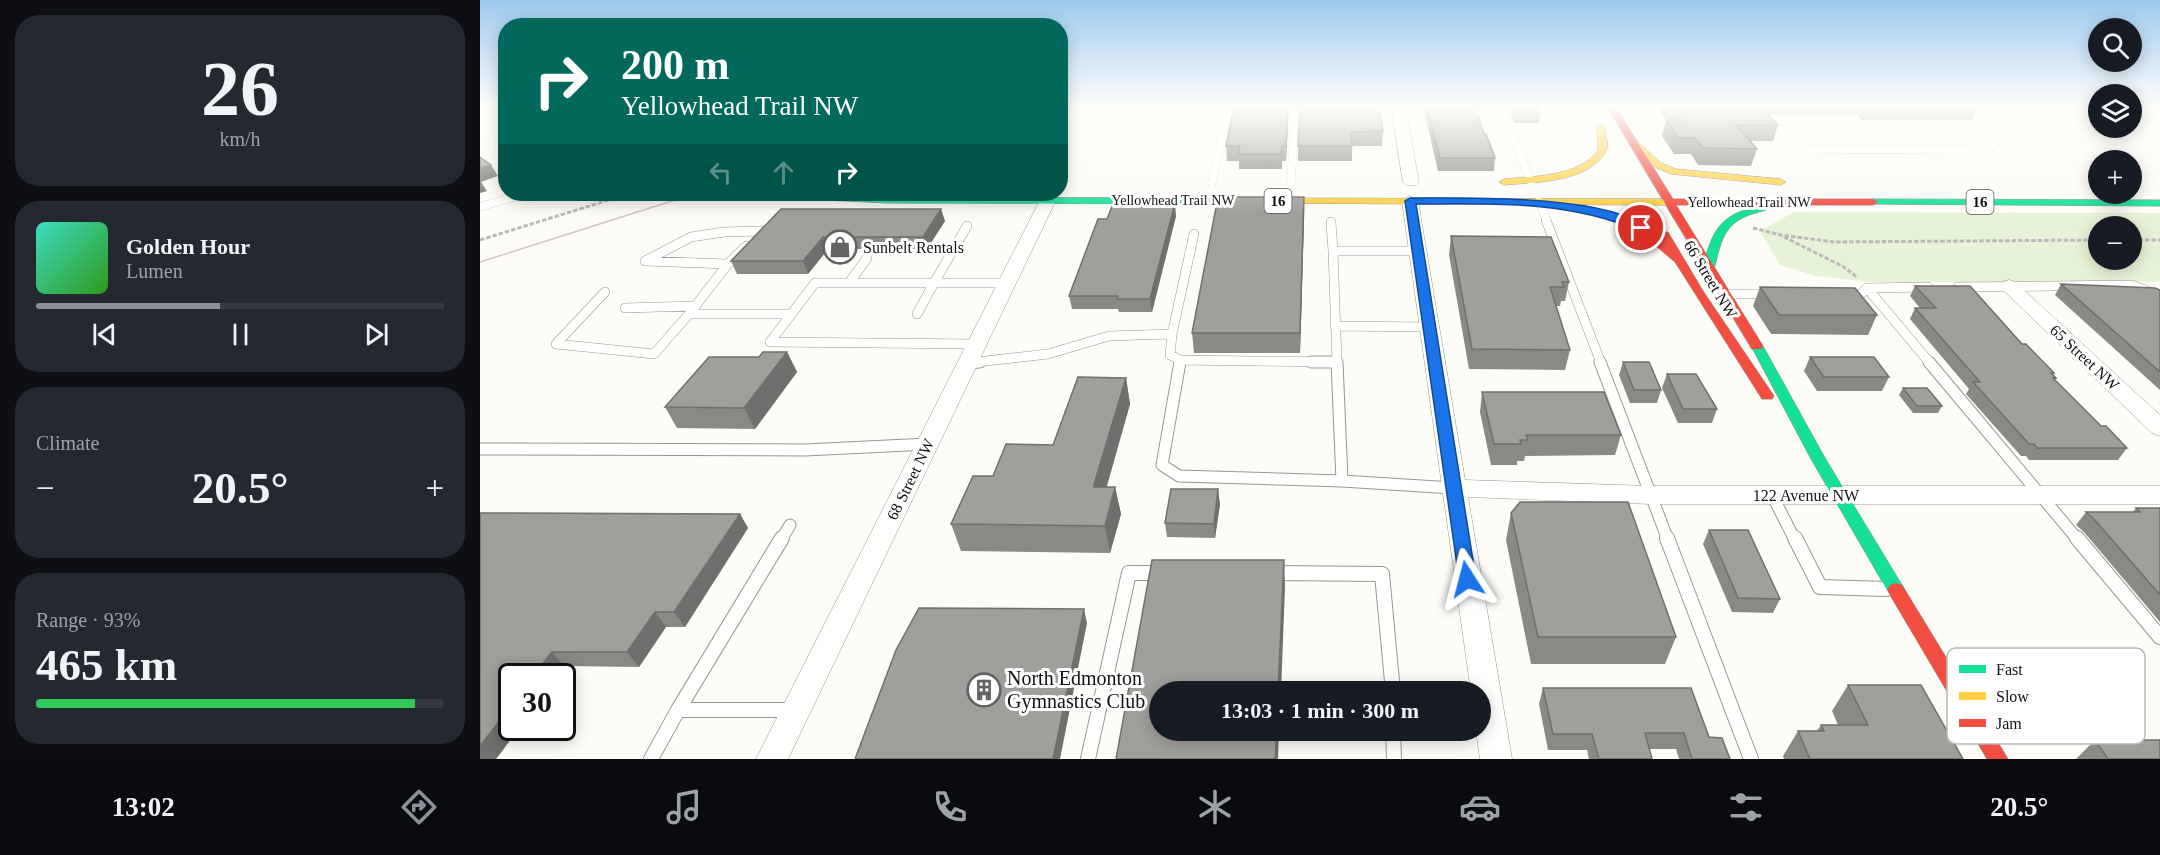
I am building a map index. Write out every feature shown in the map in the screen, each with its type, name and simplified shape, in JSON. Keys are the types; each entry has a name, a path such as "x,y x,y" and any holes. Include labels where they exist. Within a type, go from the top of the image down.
{"main road":[{"path":"1530,180 1586,167 1597,159 1604,149 1603,141"},
{"path":"1609,141 1617,155"},
{"name":"66 Street NW","path":"1631,141 1649,199 1696,291 1759,386 1818,459"},
{"name":"Yellowhead Trail NW","path":"1068,199 1411,187 1508,201 1539,203 1649,199 1792,184 1674,172 1658,165 1633,141"},
{"path":"1498,182 1530,180 1588,183"},
{"name":"Yellowhead Trail NW","path":"1649,199 1668,201 2160,203"},
{"name":"66 Street NW","path":"1649,199 1668,201 1727,294 1772,368 1818,459 1947,673"},
{"path":"1709,266 1718,231 1728,219 1750,209 1800,202"},
{"path":"1539,203 1580,208 1629,222 1653,236 1680,261"},
{"name":"66 Street NW","path":"1989,744 1998,759"}],"street":[{"path":"1404,141 1453,488 1496,759"},
{"name":"68 Street NW","path":"772,759 1048,201"},
{"name":"65 Street NW","path":"2009,286 2160,428"},
{"name":"122 Avenue NW","path":"1453,488 1650,495 2160,495"}],"lane":[{"path":"1212,182 1221,141"},
{"path":"1290,182 1293,141"},
{"path":"1515,141 1530,180"},
{"path":"1768,149 1987,150 1996,141"},
{"path":"480,207 500,201"},
{"path":"1539,203 1751,759"},
{"path":"1331,222 1335,362 1342,481"},
{"path":"917,314 967,226"},
{"path":"605,292 556,344 654,354 728,264 762,231 724,232 692,237 645,261 728,264"},
{"path":"1194,234 1172,334 1170,355 1180,360 1335,362"},
{"path":"1333,251 1418,251"},
{"path":"849,284 867,258"},
{"path":"1006,284 816,284 770,342 972,353 1048,354 1109,336 1172,334"},
{"path":"1950,287 2132,285 2160,296"},
{"path":"1838,294 1861,294 1867,288 1938,287"},
{"path":"1867,288 2160,637"},
{"path":"1727,294 1782,294"},
{"path":"625,308 791,315"},
{"path":"1335,326 1429,327"},
{"path":"1180,360 1162,465 1179,476 1342,481 1453,488"},
{"path":"480,449 805,450 927,444"},
{"path":"1772,495 1820,587 1897,589"},
{"path":"651,759 678,710 790,525"},
{"path":"1088,759 1129,573 1175,573"},
{"path":"1256,573 1382,574 1392,681"},
{"path":"678,710 796,710"},
{"path":"1393,741 1394,759"}],"path":[{"path":"480,240 605,201"},
{"path":"1728,219 1781,236 1834,242 2088,240"},
{"path":"1781,236 1815,254 1847,267 1867,288"},
{"path":"2142,240 2160,240"}],"green space":[{"path":"1794,212 2160,213 2160,282 1869,282 1816,276 1780,265 1760,231"}],"building":[{"path":"1227,141 1286,141 1286,146 1282,146 1281,154 1238,154 1240,146 1226,146"},
{"path":"1298,141 1352,141 1352,146 1298,146"},
{"path":"1436,141 1489,141 1495,158 1440,158"},
{"path":"1698,141 1750,141 1757,149 1703,148"},
{"path":"480,157 491,165 480,168"},
{"path":"1218,197 1304,197 1300,333 1192,333"},
{"path":"1175,203 1150,299 1117,299 1118,296 1069,296 1098,219 1107,219 1113,204"},
{"path":"781,209 941,209 923,237 823,237 803,261 731,261"},
{"path":"1451,236 1551,237 1569,282 1562,282 1564,287 1550,287 1570,350 1472,349"},
{"path":"2061,284 2160,290 2160,372"},
{"path":"1915,286 1970,286 2022,344 2026,344 2054,373 2051,373 2056,378 2053,378 2101,426 2106,426 2127,448 2037,448 2034,444 2029,444 1973,382 1980,382 1915,308 1936,308"},
{"path":"1760,287 1855,288 1877,315 1779,315"},
{"path":"763,352 787,352 744,408 665,407 709,357 759,357"},
{"path":"1810,357 1874,357 1889,377 1824,377"},
{"path":"1623,362 1649,362 1661,390 1634,390"},
{"path":"1667,374 1696,374 1717,409 1683,409"},
{"path":"1078,377 1126,378 1094,484 1094,487 1115,487 1105,526 951,524 973,476 993,476 1006,444 1053,445"},
{"path":"1903,388 1927,388 1942,406 1917,406"},
{"path":"1482,392 1604,392 1621,435 1526,435 1528,440 1520,440 1521,444 1494,444"},
{"path":"1171,489 1218,489 1214,524 1165,523"},
{"path":"1520,502 1628,502 1676,637 1538,637 1511,513"},
{"path":"2136,508 2160,508 2160,595 2086,512 2140,512"},
{"path":"480,513 740,514 674,612 655,612 627,652 552,652 543,663 498,663 498,723 480,746"},
{"path":"1709,530 1748,530 1780,599 1738,598"},
{"path":"1152,560 1284,560 1278,681 1149,681 1149,741 1276,741 1275,759 1116,759"},
{"name":"North Edmonton Gymnastics Club","path":"919,608 1084,609 1053,759 855,759 896,650"},
{"path":"1848,685 1921,685 1947,731 1947,744 1954,744 1963,759 1810,759 1798,731 1824,731 1821,725 1868,725"},
{"path":"1543,688 1691,688 1709,737 1722,738 1730,759 1692,759 1684,733 1645,733 1652,759 1599,759 1592,734 1553,734"},
{"path":"2145,740 2160,740 2160,759 2108,759 2098,744 2145,744"}],"tram line":[{"path":"480,262 672,201"}],"traffic: fast":[{"path":"1068,201 1229,201"},
{"path":"1873,202 2160,203"},
{"path":"1709,266 1715,243 1724,226 1738,215 1762,208"},
{"path":"1757,346 1818,459 1896,590"}],"traffic: slow":[{"path":"1504,182 1559,175 1586,166 1597,159 1603,150 1604,141"},
{"path":"1633,141 1658,165 1674,172 1781,182"},
{"path":"1229,201 1669,202"}],"traffic: jam":[{"path":"1633,141 1757,346"},
{"path":"1669,202 1873,202"},
{"path":"1593,211 1641,228 1680,261"},
{"path":"1664,234 1697,291 1767,396"},
{"path":"1896,590 1947,674"},
{"path":"1989,744 1998,759"}],"place":[{"name":"Sunbelt Rentals","path":"840,247"},
{"name":"North Edmonton Gymnastics Club","path":"984,690"}],"route":[{"path":"1467,579 1410,201 1508,201 1580,208 1615,217 1641,228"}]}
